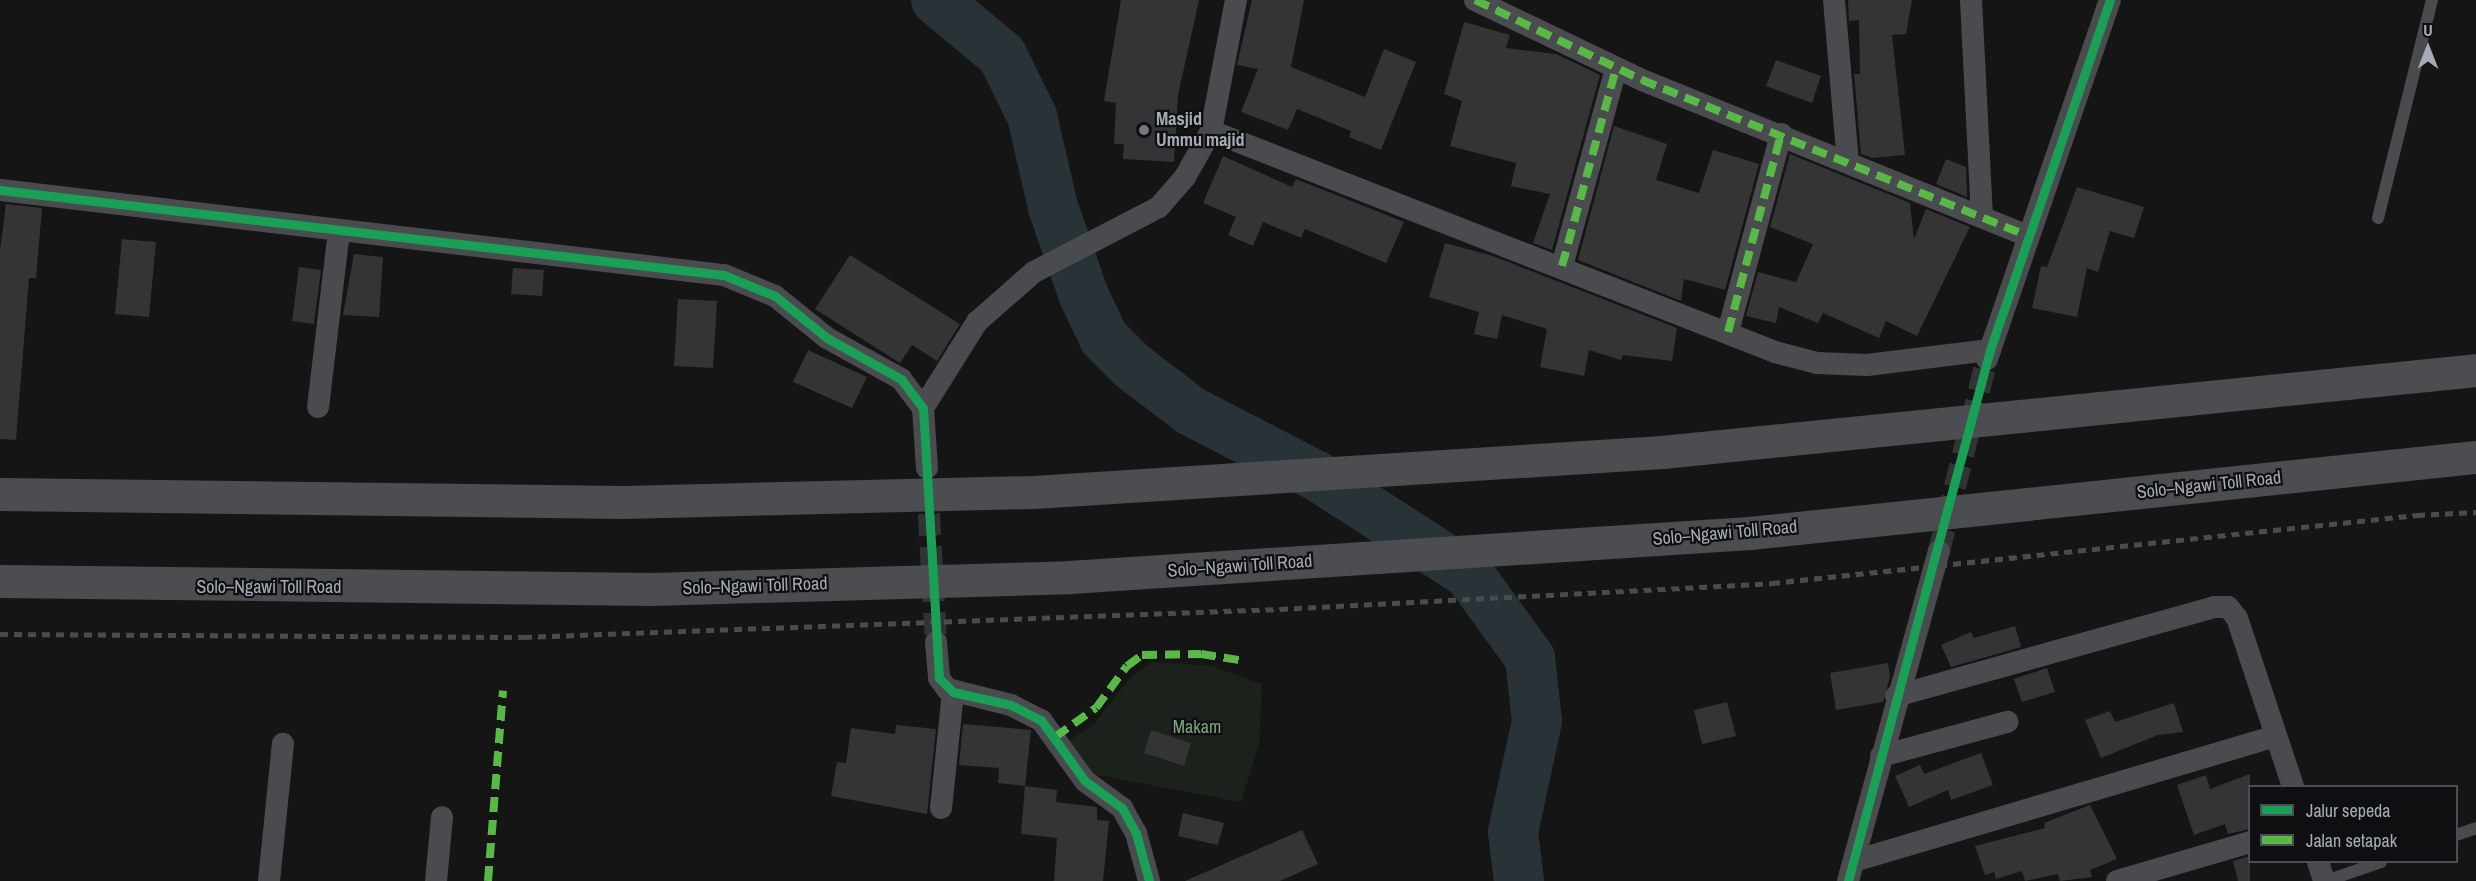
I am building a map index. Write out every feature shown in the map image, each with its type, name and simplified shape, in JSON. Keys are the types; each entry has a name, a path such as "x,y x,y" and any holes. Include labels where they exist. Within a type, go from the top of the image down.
{"highway":[{"path":"0,494 623,502 1034,492 1662,452 2476,370"},
{"name":"Solo–Ngawi Toll Road","path":"0,581 651,589 1069,577 1750,533 2476,457"}],"street":[{"path":"923,408 978,322 1034,272 1159,207 1185,177 1211,131 1236,0"},
{"path":"1475,0 1616,68 2026,235"},
{"path":"1834,0 1848,162"},
{"path":"1971,0 1982,217"},
{"path":"1211,131 1460,231 1562,266 1728,332 1818,363 1867,365 1988,355 2026,235 2110,0"},
{"path":"1562,266 1616,68"},
{"path":"1728,332 1781,134"},
{"path":"0,190 724,275 775,296 827,338 901,379 923,408 927,468"},
{"path":"318,407 339,230"},
{"path":"1851,871 1896,696 1939,551"},
{"path":"1896,696 2214,607 2228,607 2237,618 2293,785"},
{"path":"936,642 939,678 953,692 1011,705 1041,720 1085,781 1122,808 1137,833 1149,881"},
{"path":"941,808 953,692"},
{"path":"1881,756 2007,722"},
{"path":"1851,871 2276,736"},
{"path":"269,881 282,744"},
{"path":"436,881 441,817"},
{"path":"2117,881 2248,843"},
{"path":"2319,863 2325,881"}],"lane":[{"path":"2378,218 2432,0"},
{"path":"2458,835 2476,828"},
{"path":"2325,881 2375,863"}],"green space":[{"name":"Makam","path":"1152,662 1211,666 1262,684 1259,744 1241,802 1092,774 1068,741 1093,725 1129,679"}],"building":[{"path":"1121,0 1199,0 1178,95 1174,162 1123,159 1124,144 1114,144 1116,103 1104,101"},
{"path":"1252,0 1304,0 1291,67 1365,97 1384,49 1416,62 1381,150 1349,137 1351,131 1297,109 1288,130 1241,112 1258,69 1237,65"},
{"path":"1848,0 1912,0 1906,34 1892,35 1905,155 1872,158 1861,154 1854,74 1860,74 1859,20 1849,21"},
{"path":"1464,22 1510,35 1506,48 1556,54 1600,75 1552,250 1533,243 1550,194 1511,186 1516,163 1450,146 1462,101 1444,94"},
{"path":"1776,60 1821,76 1812,103 1766,86"},
{"path":"1614,126 1667,144 1656,180 1699,193 1713,150 1759,164 1725,290 1684,279 1681,301 1578,260"},
{"path":"1790,154 1910,203 1914,239 1926,209 1970,227 1917,336 1886,321 1879,338 1823,313 1818,323 1779,307 1776,323 1746,316 1758,272 1796,282 1813,244 1770,227"},
{"path":"1223,156 1292,187 1296,179 1404,222 1386,263 1305,229 1301,238 1263,222 1253,246 1228,235 1236,217 1203,203"},
{"path":"1946,159 1966,167 1967,197 1936,184"},
{"path":"2077,187 2144,207 2134,238 2110,231 2098,272 2087,268 2077,317 2032,308 2041,266 2047,267"},
{"path":"6,204 42,208 36,278 29,278 16,440 0,439 0,251"},
{"path":"122,239 156,242 149,317 115,314"},
{"path":"1445,243 1493,256 1677,328 1672,361 1623,355 1621,360 1589,350 1584,376 1540,367 1547,329 1502,315 1497,339 1474,334 1479,312 1429,297"},
{"path":"354,254 383,257 379,317 343,315"},
{"path":"850,255 960,324 937,361 912,345 900,363 815,309"},
{"path":"299,267 321,270 314,324 292,321"},
{"path":"513,268 544,270 542,296 511,294"},
{"path":"678,299 717,301 713,368 674,366"},
{"path":"808,350 867,377 852,408 793,382"},
{"path":"2015,626 2021,647 1951,667 1941,645 1971,632 1974,638"},
{"path":"1888,663 1890,677 1883,702 1836,710 1830,673"},
{"path":"2047,668 2055,692 2022,702 2014,679"},
{"path":"1727,702 1736,736 1702,744 1694,710"},
{"path":"2174,703 2183,732 2158,735 2101,758 2085,720 2110,711 2115,722"},
{"path":"963,724 1031,730 1025,786 998,783 999,768 959,765"},
{"path":"896,725 936,729 927,814 831,796 837,762 846,763 851,728 895,734"},
{"path":"1151,730 1191,743 1184,766 1144,753"},
{"path":"1981,753 1993,785 1951,800 1948,790 1909,807 1895,776 1920,765 1924,774"},
{"path":"2250,774 2248,829 2228,834 2225,824 2194,835 2177,785 2206,775 2210,789"},
{"path":"1025,786 1057,790 1056,802 1097,807 1097,820 1109,821 1103,881 1054,881 1057,838 1021,834"},
{"path":"2090,805 2117,859 2090,870 2092,877 2060,881 2058,874 2025,881 2022,871 1996,879 1994,872 1985,875 1975,846 2045,828 2044,823"},
{"path":"1183,813 1224,823 1218,845 1178,836"},
{"path":"1302,830 1318,864 1280,881 1185,881"},
{"path":"2248,857 2250,881 2238,881 2233,861"}],"waterway":[{"path":"936,0 1002,55 1032,116 1053,207 1084,296 1104,338 1132,366 1191,411 1317,476 1469,574 1530,658 1537,721 1513,832 1519,881"}],"tunnel":[{"path":"1939,551 1987,359"},
{"path":"927,481 936,642"}],"railway":[{"path":"0,634 524,637 1280,609 1772,583 2417,515 2476,512"}],"marked path":[{"path":"1475,0 1642,80 2026,235"},
{"path":"1562,266 1616,68"},
{"path":"1728,332 1781,134"},
{"path":"1055,737 1096,708 1127,666 1142,655 1201,654 1240,660"},
{"path":"488,881 503,691"}],"cycle path":[{"path":"1848,881 1990,350 2110,0"},
{"path":"0,190 724,275 775,296 827,338 901,379 923,408 939,678 953,692 1011,705 1041,720 1085,781 1122,808 1136,833 1149,881"}],"place":[{"name":"Masjid Ummu majid","path":"1144,130"}]}
